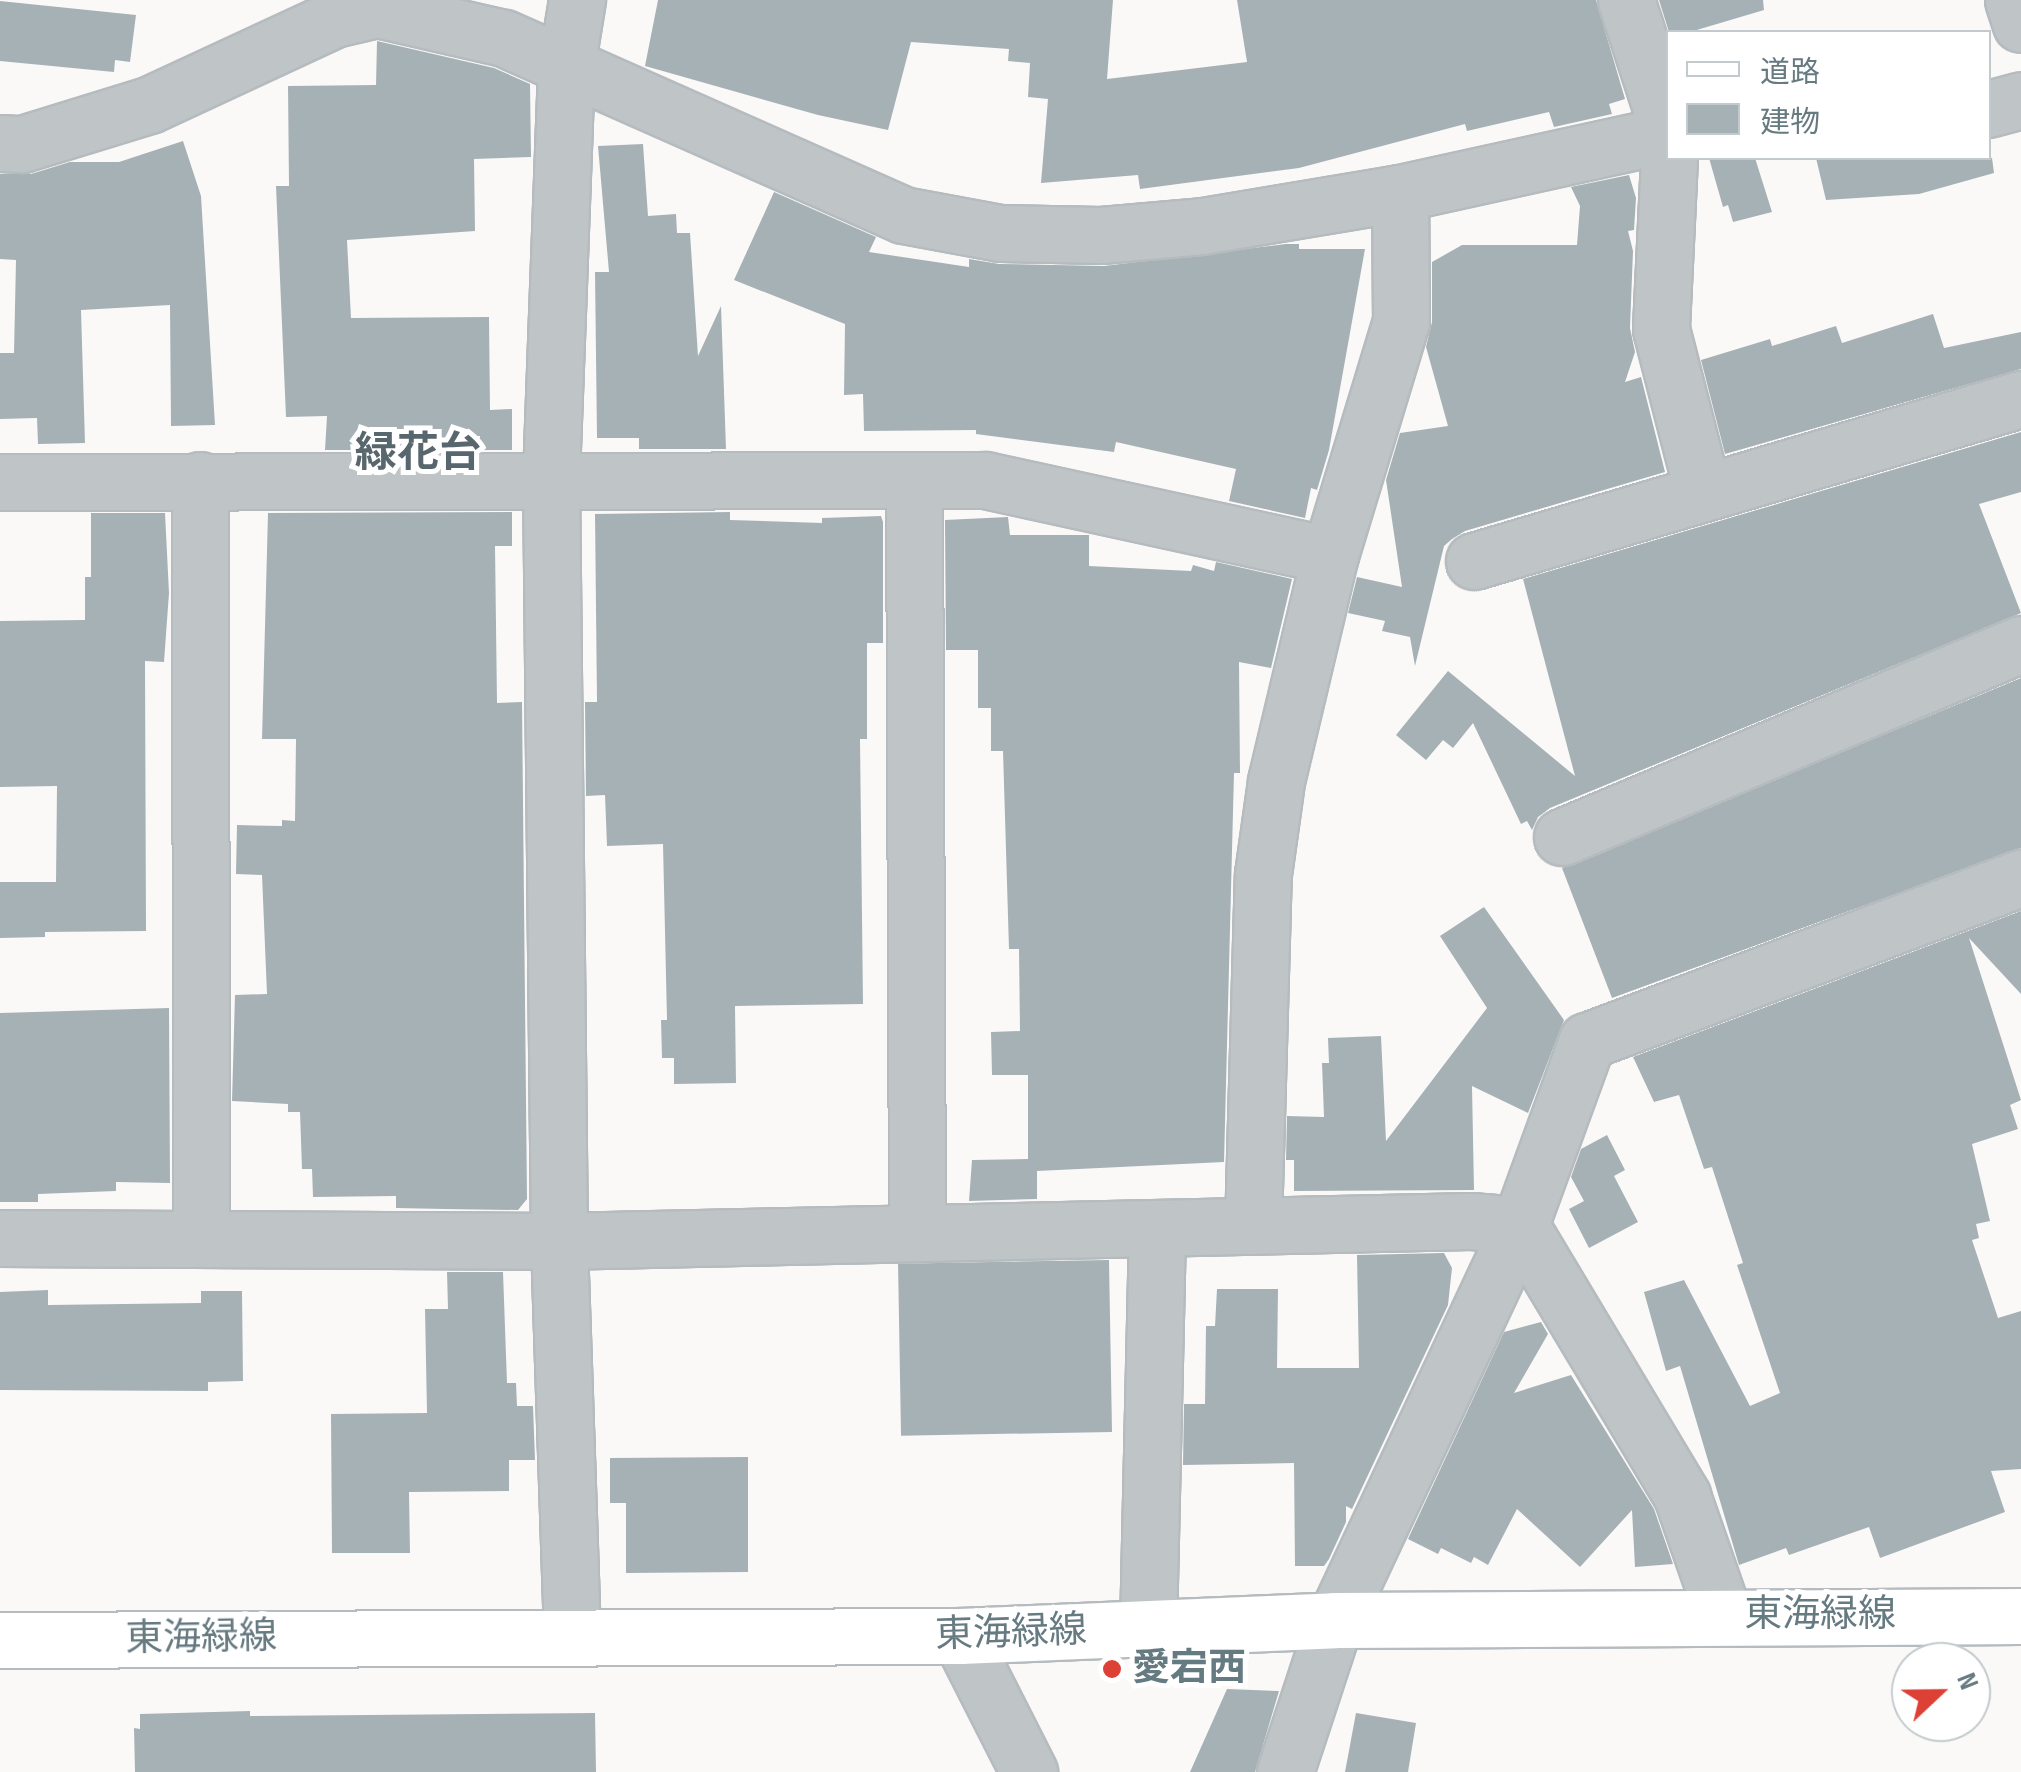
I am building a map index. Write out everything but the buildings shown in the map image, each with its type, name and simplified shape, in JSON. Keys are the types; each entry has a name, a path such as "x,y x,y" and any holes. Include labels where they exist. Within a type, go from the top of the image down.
{"main road":[{"name":"東海緑線","path":"0,1640 960,1636 1335,1620 1723,1614 2021,1616"}],"street":[{"path":"572,1635 559,1241 552,478 566,67 577,0"},
{"path":"1626,0 1666,126"},
{"path":"2013,0 2021,24"},
{"path":"0,143 22,144 150,105 334,18 377,10 504,38 903,216 1000,233 1100,235 1202,226 1400,193 1666,132"},
{"path":"1991,108 2021,100"},
{"path":"1669,160 1661,329 1704,493"},
{"path":"1253,1226 1263,874 1276,781 1330,555 1402,322 1400,193"},
{"path":"1474,561 2021,399"},
{"path":"200,480 202,1239"},
{"path":"0,482 985,480 1330,555"},
{"path":"914,481 917,1233"},
{"path":"1562,837 2021,644"},
{"path":"1285,1772 1335,1620 1520,1225 1588,1041 2021,878"},
{"path":"0,1238 559,1241 1472,1222 1520,1225"},
{"path":"1520,1225 1682,1496 1723,1614"},
{"path":"1148,1628 1157,1228"},
{"path":"960,1636 1029,1772"}],"place":[{"name":"愛宕西","path":"1112,1669"}],"district":[{"name":"緑花台","path":"418,454"}]}
